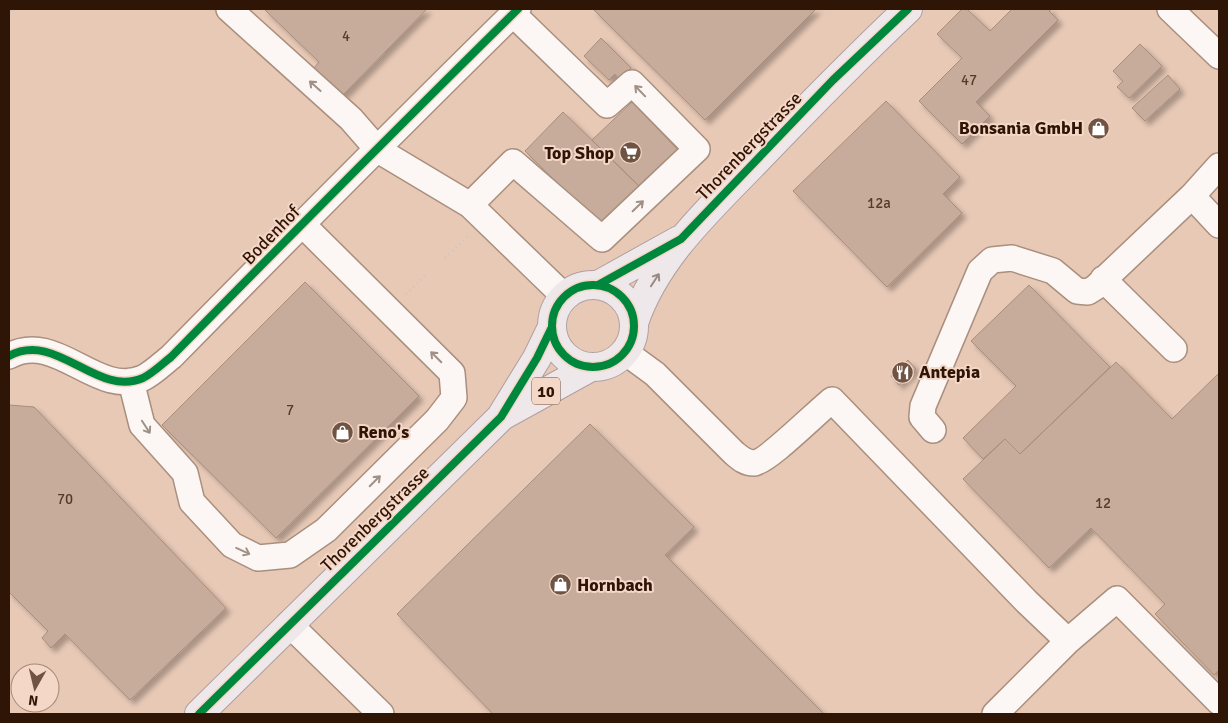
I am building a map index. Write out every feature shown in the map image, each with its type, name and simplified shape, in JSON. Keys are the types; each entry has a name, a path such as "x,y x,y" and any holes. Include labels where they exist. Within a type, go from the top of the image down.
{"main road":[{"name":"Thorenbergstrasse","path":"634,323 642,301 681,239 834,80 908,9"},
{"name":"Thorenbergstrasse","path":"598,285 681,239"},
{"path":"564,296 574,288 598,285 610,288 620,295 628,305 634,323 631,341 625,352"},
{"name":"10","path":"564,296 554,312 551,328 556,344 563,354 574,362 591,367 614,361 625,352"},
{"name":"Thorenbergstrasse","path":"199,714 502,416 551,328"},
{"name":"Thorenbergstrasse","path":"502,416 591,367"}],"street":[{"path":"229,9 351,118 378,150 470,205 564,296"},
{"path":"1170,9 1219,56"},
{"path":"470,205 512,162 602,239 696,149 632,83 606,105 515,11"},
{"name":"Bodenhof","path":"131,381 143,378 171,357 515,11"},
{"path":"933,430 922,418 923,406 980,271 992,260 1012,258 1053,271 1077,291 1088,292 1192,196 1219,166"},
{"path":"1192,196 1219,225"},
{"path":"9,356 18,351 50,353 65,357 99,377 131,381 142,425 185,473 192,502 232,546 258,558 290,555 326,530 437,420 454,398 452,373 302,224"},
{"path":"1103,279 1174,349"},
{"path":"625,352 654,374 734,453 744,461 752,463 761,462 773,453 832,400 1027,602 1068,641"},
{"path":"995,714 1068,641 1117,599 1219,702"},
{"path":"289,624 381,714"}],"path":[{"path":"445,258 471,232"},
{"path":"406,295 426,275"}],"building":[{"path":"264,9 427,9 342,96 314,68 319,62"},
{"path":"593,9 816,9 705,120"},
{"path":"962,9 967,9 990,31 1012,9 1052,9 1049,11 1058,20 976,102 990,116 962,144 919,101 962,58 937,34"},
{"path":"601,38 631,68 620,80 615,74 609,80 584,56"},
{"path":"1140,44 1162,66 1129,98 1117,87 1123,81 1113,71"},
{"path":"1168,75 1180,89 1145,121 1132,108"},
{"path":"886,101 960,177 943,194 962,213 887,287 793,191"},
{"path":"632,102 678,150 640,187 592,140"},
{"path":"563,112 642,189 604,229 525,151"},
{"path":"305,282 419,396 276,538 162,425"},
{"path":"1029,285 1110,367 1020,454 1005,439 983,459 963,438 1016,386 971,341"},
{"path":"908,360 916,369 899,385 891,376"},
{"path":"1116,362 1172,419 1219,373 1219,670 1214,675 1155,614 1165,604 1091,528 1049,568 963,479 1005,439 1020,454"},
{"path":"9,405 34,407 226,608 130,700 65,634 51,648 42,638 48,631 9,592"},
{"name":"Hornbach","path":"590,424 694,527 665,555 824,714 493,714 397,614"}],"cycle path":[{"path":"9,356 27,350 44,351 93,373 109,379 126,382 143,378 150,374 171,357 518,9"},
{"path":"598,285 681,239 833,80 908,9"},
{"path":"593,285 609,288 622,297 631,310 634,326 631,342 622,355 609,364 593,367 577,364 564,355 555,342 552,326 555,310 564,297 577,288 593,285"},
{"path":"199,714 501,417 537,358 551,329"}],"place":[{"name":"Bonsania GmbH","path":"1099,128"},
{"name":"Top Shop","path":"630,153"},
{"name":"Antepia","path":"903,372"},
{"name":"Reno's","path":"342,432"},
{"name":"Hornbach","path":"561,585"}]}
